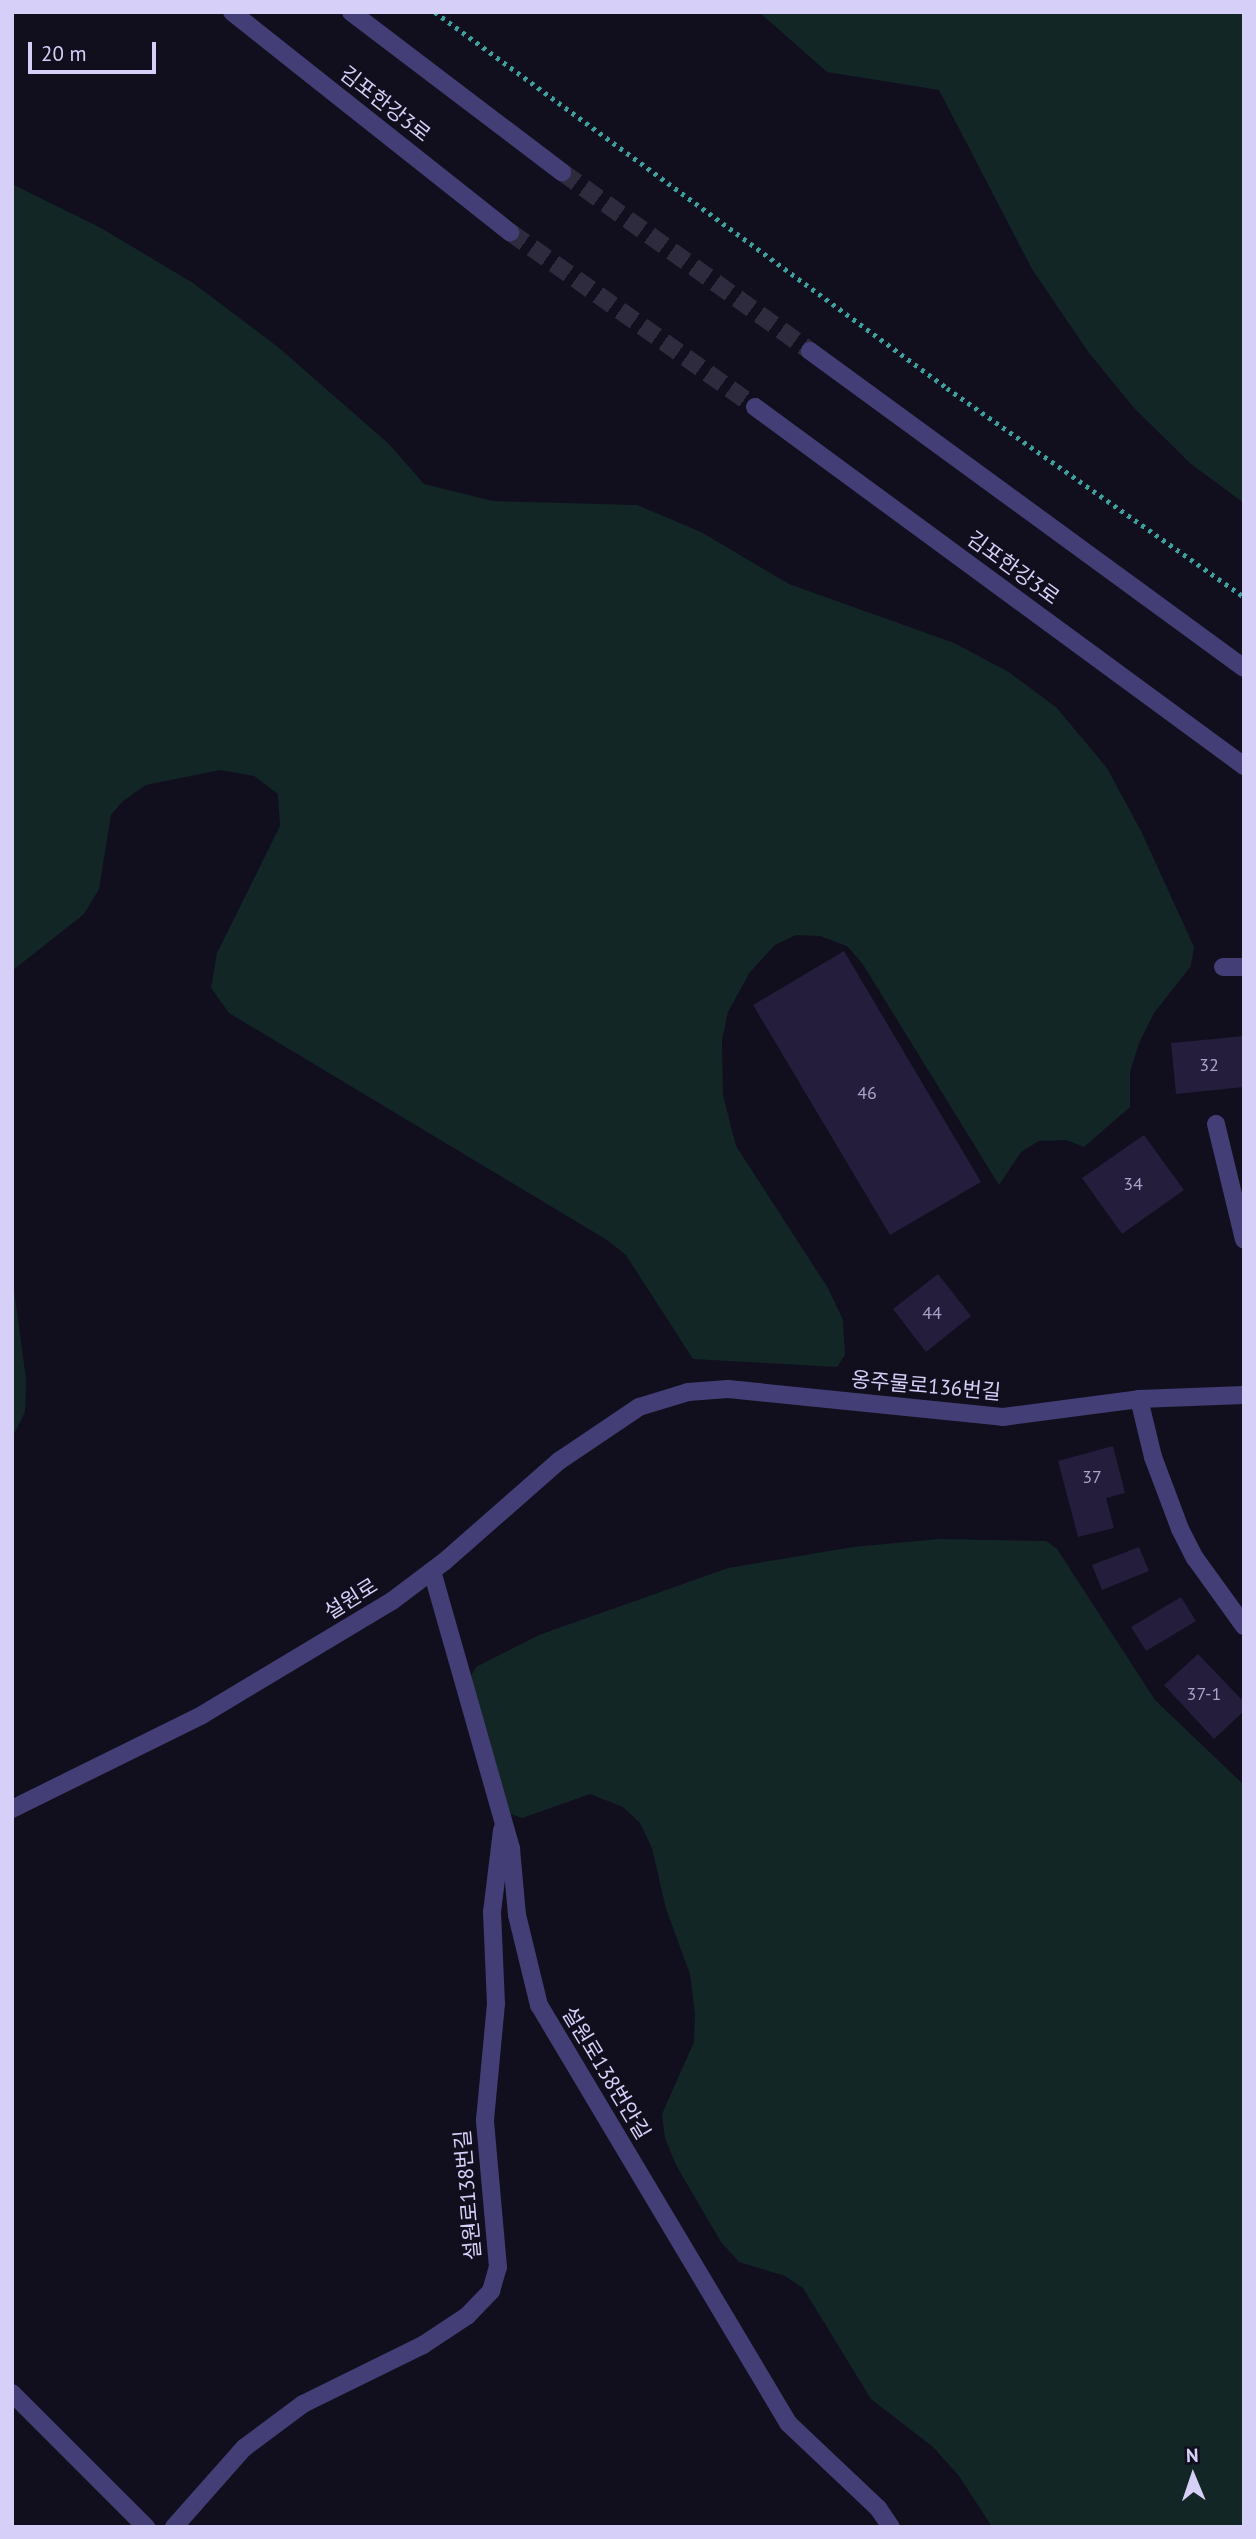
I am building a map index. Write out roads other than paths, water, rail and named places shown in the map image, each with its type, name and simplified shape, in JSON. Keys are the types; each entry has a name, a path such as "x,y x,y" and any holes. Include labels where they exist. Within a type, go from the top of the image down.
{"street":[{"name":"김포한강3로","path":"232,12 510,232"},
{"path":"351,12 562,172"},
{"path":"810,351 1244,668"},
{"name":"김포한강3로","path":"755,407 1244,766"},
{"path":"1223,967 1244,967"},
{"path":"1216,1124 1244,1240"},
{"name":"옹주물로136번길","path":"688,1392 754,1391 1003,1417 1139,1399 1244,1395"},
{"name":"설원로","path":"12,1809 202,1716 392,1601 432,1571 559,1461 603,1429 639,1407 688,1392"},
{"path":"1139,1399 1153,1457 1180,1529 1195,1558 1244,1626"},
{"name":"설원로138번안길","path":"432,1571 511,1849 517,1915 540,2005 788,2423 878,2508 891,2527"},
{"name":"설원로138번길","path":"174,2527 244,2448 303,2404 423,2345 467,2316 491,2291 498,2267 485,2120 496,2004 492,1912 503,1821"},
{"path":"12,2393 146,2527"}],"tunnel":[{"path":"562,172 810,351"},
{"path":"510,232 755,407"}]}
